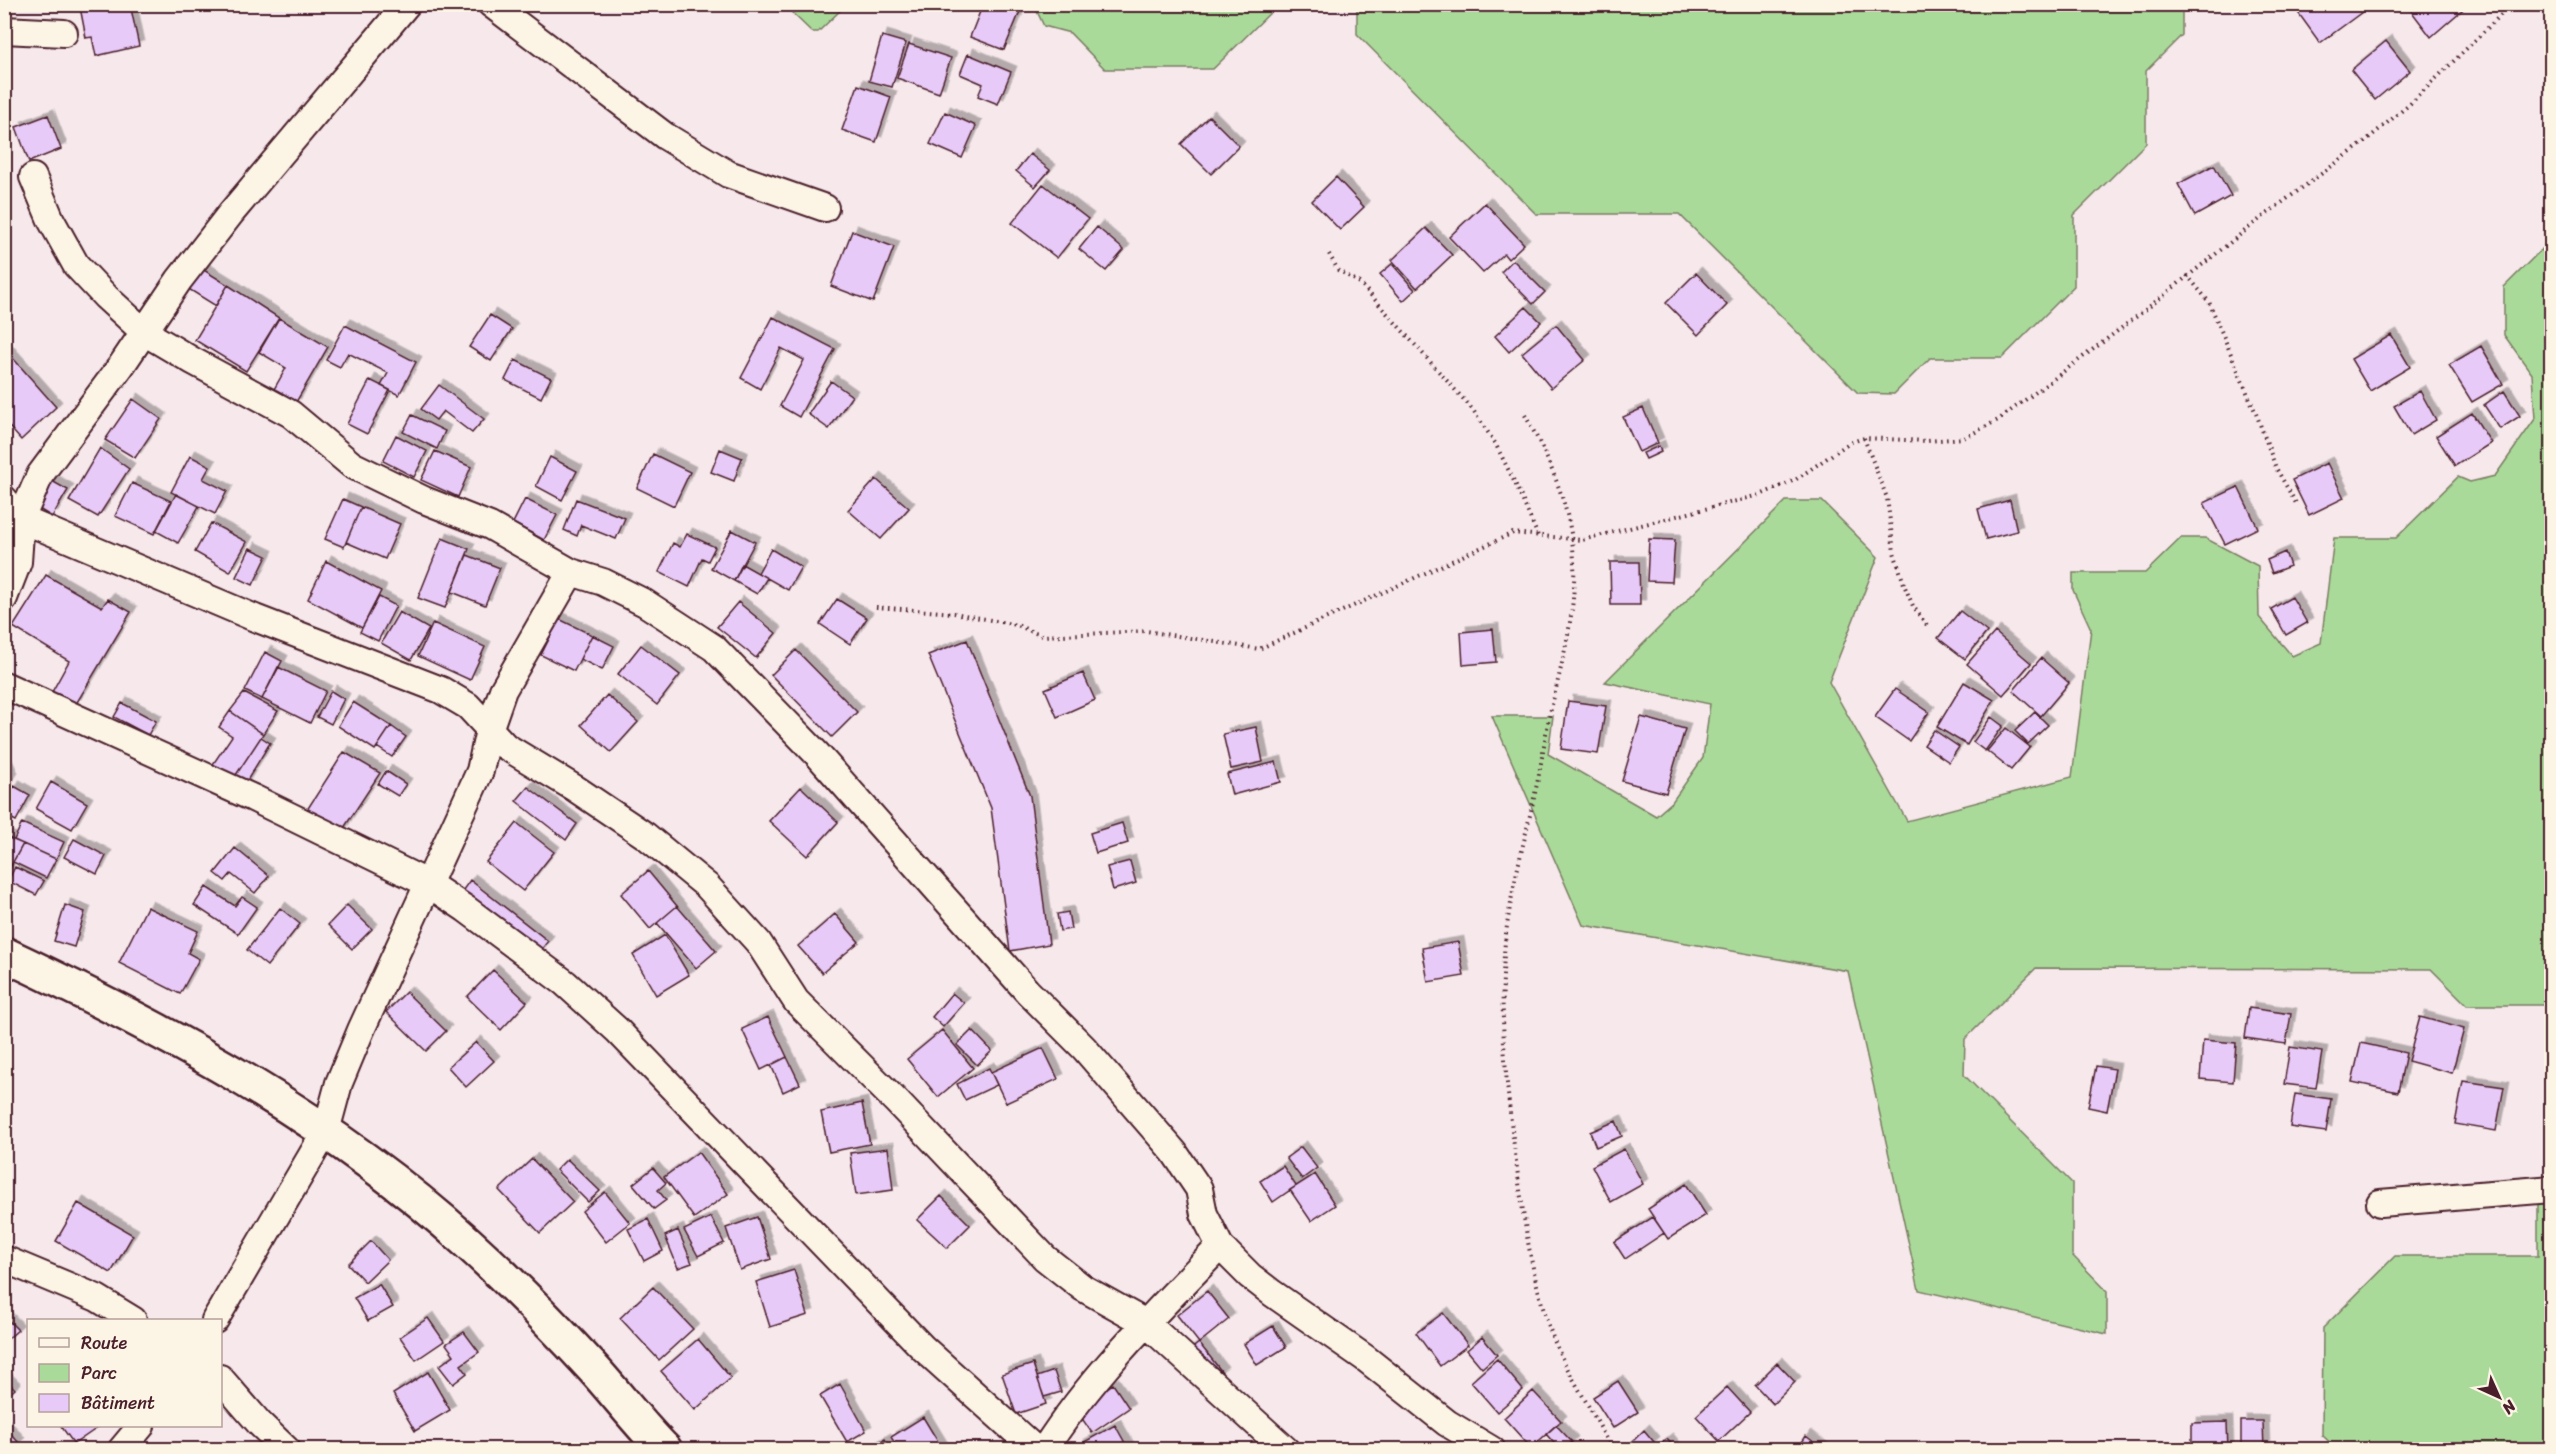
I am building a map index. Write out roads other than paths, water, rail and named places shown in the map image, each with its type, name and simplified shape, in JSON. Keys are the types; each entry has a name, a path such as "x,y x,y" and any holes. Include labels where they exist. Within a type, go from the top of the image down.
{"main road":[{"path":"4,954 114,1007 203,1054 268,1092 371,1162 468,1244 589,1364 665,1449"}],"street":[{"path":"4,598 18,562 21,519 40,475 179,280 231,213 407,4"},
{"path":"491,4 665,136 728,174 825,208"},
{"path":"4,30 64,33"},
{"path":"33,177 51,220 76,265 144,332 193,362 291,414 352,465 424,500 490,526 571,572 603,582 645,603 714,648 817,754 1027,991 1084,1048 1174,1152 1199,1189 1204,1214 1220,1246 1250,1276 1272,1293 1365,1358 1447,1423 1492,1449"},
{"path":"4,499 21,519 255,618 441,690 468,706 505,746 576,789 646,836 707,886 758,942 796,1000 897,1102 1045,1258 1083,1288 1146,1323 1286,1449"},
{"path":"216,1319 326,1131 339,1083 427,883 480,771 489,730 503,690 571,572"},
{"path":"4,685 253,798 427,883 466,909 565,983 617,1030 923,1348 1036,1449"},
{"path":"2380,1203 2552,1189"},
{"path":"1044,1449 1061,1422 1146,1323 1220,1246"},
{"path":"4,1259 97,1298 132,1319"},
{"path":"222,1379 260,1424 287,1449"},
{"path":"121,1449 139,1427"}]}
